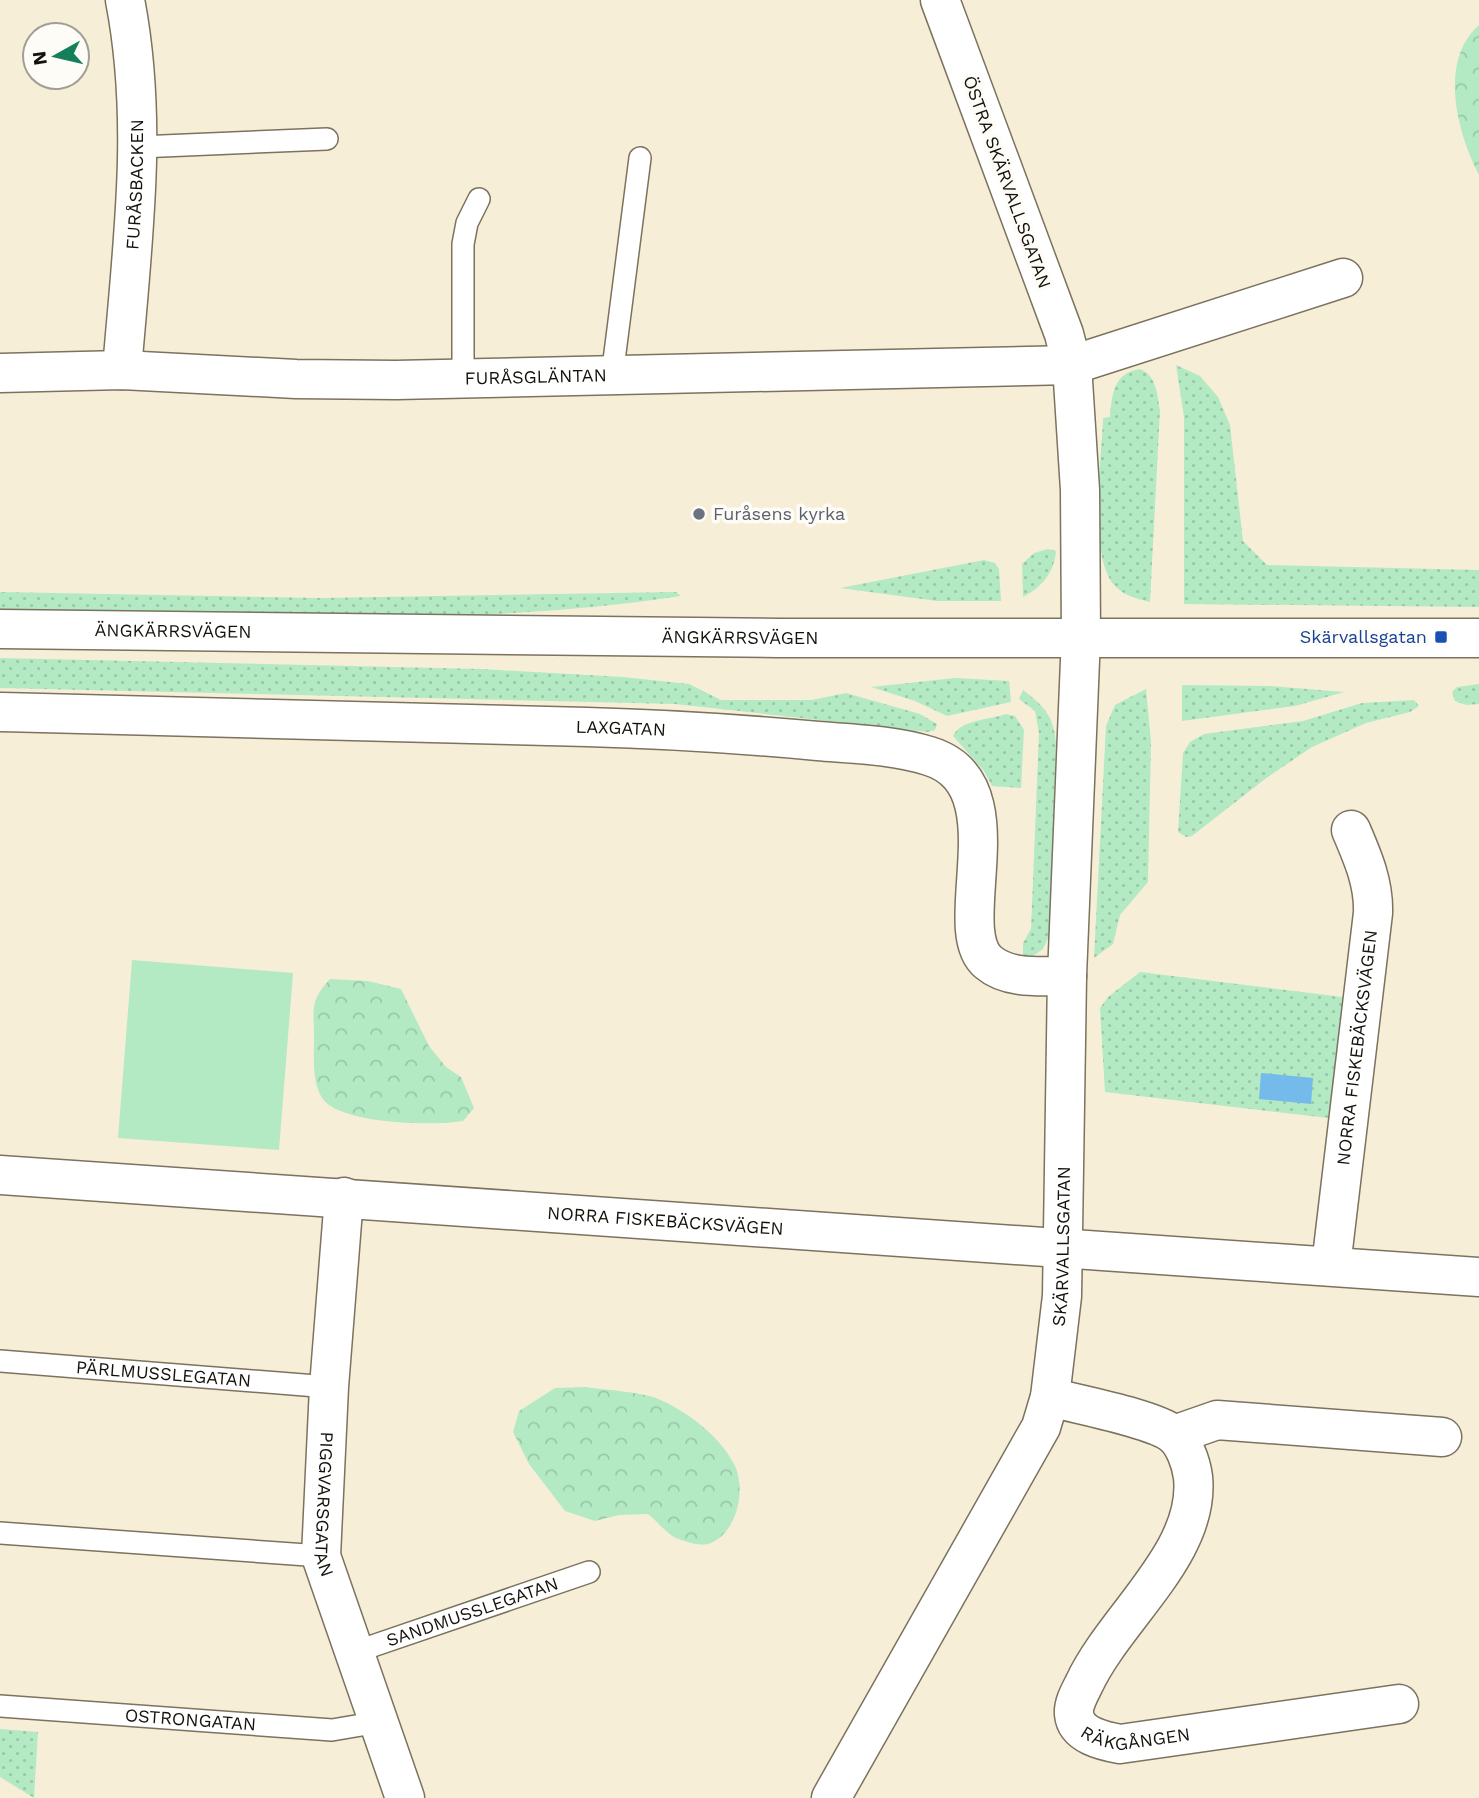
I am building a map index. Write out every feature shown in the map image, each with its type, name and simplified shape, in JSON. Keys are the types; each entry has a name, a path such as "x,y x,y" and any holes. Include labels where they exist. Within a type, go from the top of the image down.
{"street":[{"name":"FURÅSBACKEN","path":"122,370 139,147 134,43 125,0"},
{"name":"ÖSTRA SKÄRVALLSGATAN","path":"940,0 1064,334 1072,365 1080,490 1081,636"},
{"path":"1072,365 1342,278"},
{"name":"FURÅSGLÄNTAN","path":"0,373 122,370 296,379 463,380 1072,365"},
{"name":"ÄNGKÄRRSVÄGEN","path":"0,629 778,638 1479,638"},
{"name":"SKÄRVALLSGATAN","path":"831,1798 1027,1455 1050,1398 1059,1332 1063,1250 1067,976 1081,636"},
{"name":"LAXGATAN","path":"0,712 706,730 911,751 950,766 971,796 976,813 978,841 976,933 982,956 991,965 1019,975 1067,976"},
{"name":"NORRA FISKEBÄCKSVÄGEN","path":"1331,1266 1374,892 1364,859 1351,830"},
{"name":"NORRA FISKEBÄCKSVÄGEN","path":"0,1175 1479,1277"},
{"name":"PIGGVARSGATAN","path":"344,1197 329,1387 321,1556 405,1798"},
{"path":"1050,1398 1157,1426 1174,1435 1217,1420 1442,1437"},
{"name":"RÄKGÅNGEN","path":"1174,1435 1192,1468 1194,1507 1191,1518 1175,1551 1090,1671 1077,1697 1074,1714 1080,1727 1104,1741 1119,1744 1399,1704"}],"lane":[{"path":"139,147 327,139"},
{"path":"612,376 640,158"},
{"path":"463,380 463,244 467,223 479,199"},
{"name":"PÄRLMUSSLEGATAN","path":"0,1361 329,1387"},
{"path":"0,1533 321,1556"},
{"name":"SANDMUSSLEGATAN","path":"355,1652 589,1572"},
{"name":"OSTRONGATAN","path":"0,1706 332,1730 379,1722"}],"green space":[{"path":"1479,25 1479,175 1459,119 1455,77 1466,40"},
{"path":"1176,365 1200,376 1218,397 1230,425 1243,541 1267,565 1479,570 1479,607 1184,604 1184,417"},
{"path":"1140,369 1153,381 1160,410 1150,602 1128,595 1116,587 1107,573 1099,532 1103,418 1110,417 1114,392 1120,380 1131,371"},
{"path":"1048,549 1056,551 1050,573 1036,589 1023,597 1022,564 1034,553"},
{"path":"984,560 995,563 999,569 1001,601 937,601 840,588"},
{"path":"0,592 320,598 676,592 681,596 596,607 511,613 341,617 0,610"},
{"path":"0,658 481,669 623,677 689,684 721,700 812,700 846,693 920,714 937,724 935,730 928,732 675,704 0,688"},
{"path":"955,678 1009,681 1011,702 947,716 915,701 871,687"},
{"path":"1479,684 1479,704 1466,705 1455,701 1452,692 1457,687"},
{"path":"1182,685 1269,686 1344,692 1295,706 1182,721"},
{"path":"1146,689 1151,742 1148,882 1120,915 1113,944 1094,958 1106,726 1115,705"},
{"path":"1023,690 1047,712 1056,743 1049,936 1043,949 1023,963 1023,943 1031,929 1039,733 1035,711 1019,699"},
{"path":"1414,700 1419,706 1410,712 1366,723 1312,747 1265,779 1192,836 1186,837 1178,832 1183,753 1190,742 1204,734 1303,721 1362,703"},
{"path":"1006,714 1015,716 1024,730 1021,788 992,786 984,771 953,736 957,730 969,723"},
{"path":"132,960 293,973 279,1150 118,1138"},
{"path":"1140,972 1350,998 1337,1119 1105,1092 1100,1008 1108,997"},
{"path":"330,979 368,981 401,989 429,1046 446,1067 461,1077 474,1108 463,1121 414,1123 375,1120 341,1111 323,1099 315,1075 314,1013 316,1000"},
{"path":"586,1387 657,1398 675,1407 714,1437 735,1466 740,1486 733,1519 721,1536 709,1544 694,1544 673,1536 648,1514 619,1515 595,1521 565,1511 529,1464 513,1432 519,1411 555,1388"},
{"path":"0,1729 38,1732 34,1798 0,1777"}],"water":[{"path":"1261,1073 1313,1078 1311,1104 1259,1099"}],"place":[{"name":"Furåsens kyrka","path":"699,514"},
{"name":"Skärvallsgatan","path":"1441,637"}]}
